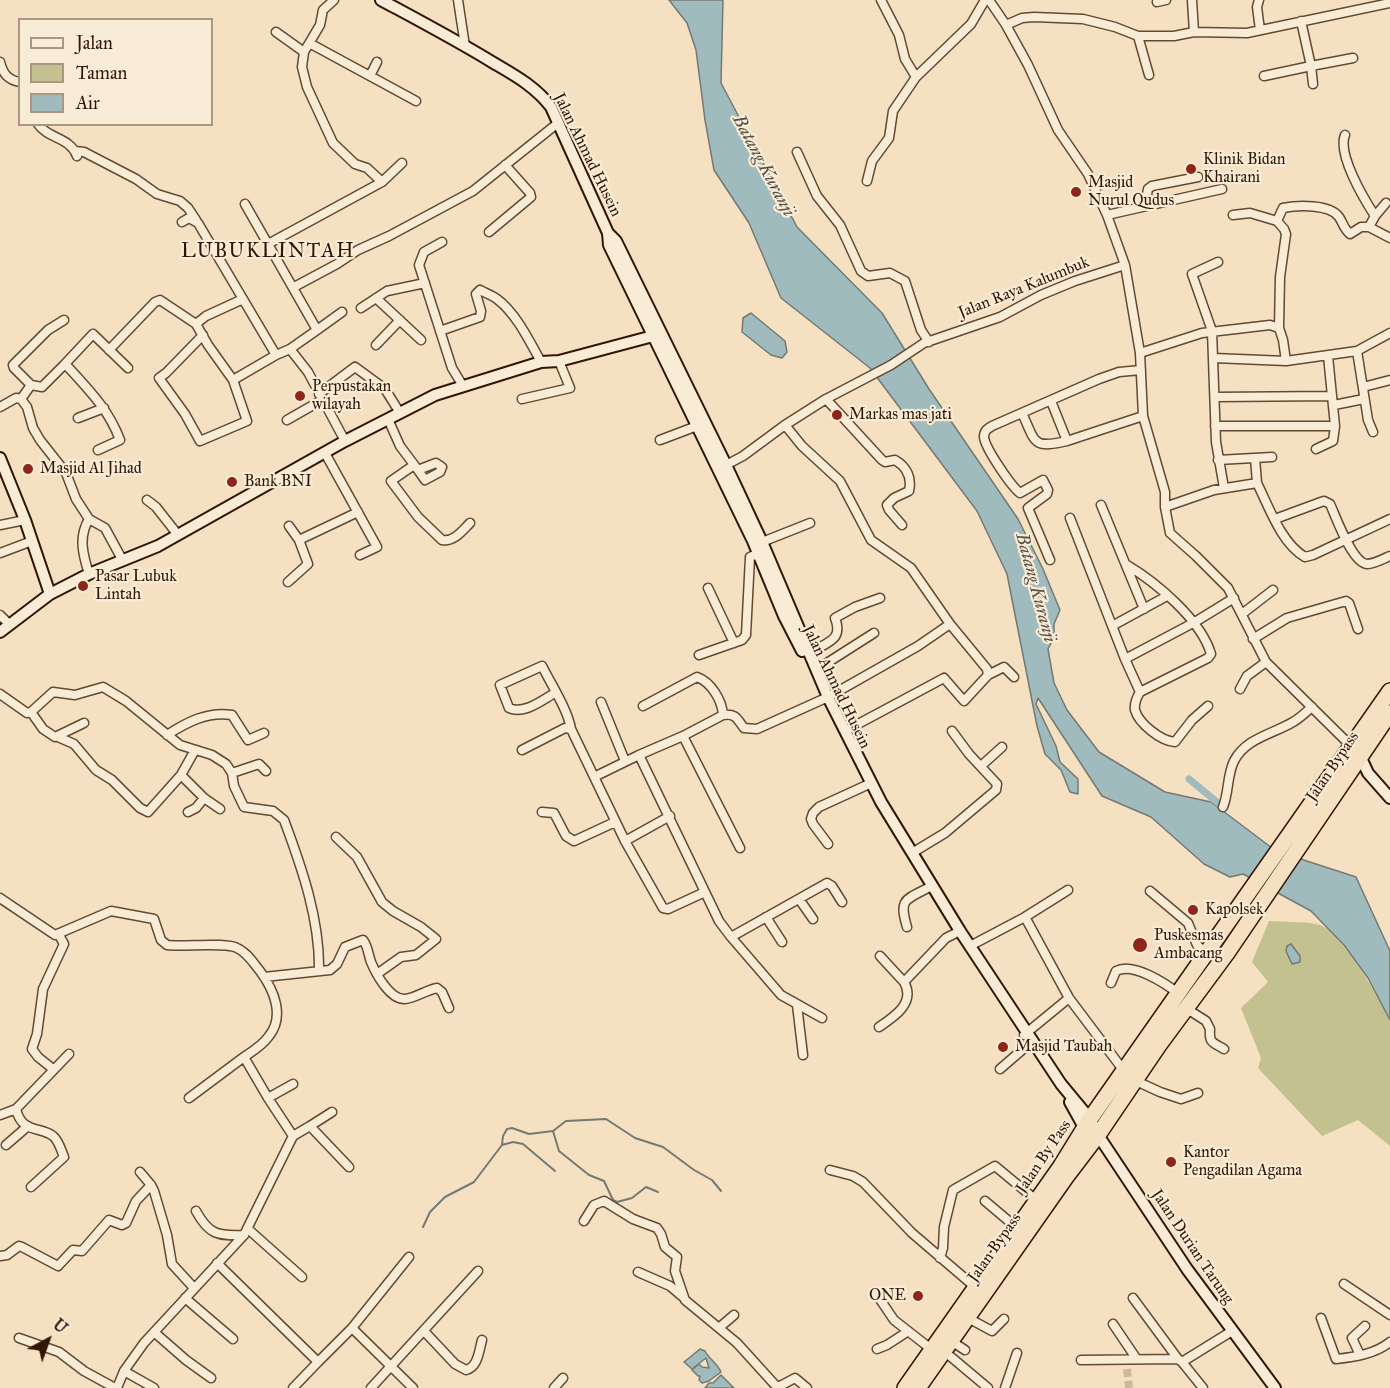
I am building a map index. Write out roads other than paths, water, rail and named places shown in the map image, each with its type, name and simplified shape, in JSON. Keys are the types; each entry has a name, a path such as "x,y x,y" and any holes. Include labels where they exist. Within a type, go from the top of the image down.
{"highway":[{"path":"1356,752 1390,691"},
{"name":"Jalan Bypass","path":"918,1388 942,1347 968,1318 976,1293 1061,1185 1091,1128 1179,1001 1227,953 1300,834 1356,752 1390,713"},
{"path":"1179,1001 1209,949 1300,834"},
{"name":"Jalan By Pass","path":"905,1388 942,1347 1036,1200 1091,1128"}],"main road":[{"name":"Jalan Ahmad Husein","path":"381,0 465,46 537,90 551,107 608,233 609,245 653,336 698,420 726,465 762,542 827,698 880,810 956,933 1075,1109 1091,1128"},
{"name":"Jalan Ahmad Husein","path":"608,233 616,241 784,616 881,802 1026,1037"},
{"path":"0,632 50,594 89,574 158,546 345,441 435,395 541,362 559,361 653,336"},
{"path":"0,458 3,473 25,520 50,594"},
{"path":"1356,752 1368,773 1390,798"},
{"name":"Jalan Durian Tarung","path":"1091,1128 1188,1269 1275,1388"}],"street":[{"path":"334,0 323,10 320,25 311,44 304,52 303,67 307,87 333,142 355,164 367,168 382,183"},
{"path":"458,0 465,46"},
{"path":"881,0 899,35 905,59 916,77"},
{"path":"867,181 872,161 889,138 893,111 916,77 972,24 987,0 1006,25 1028,65 1058,130 1088,174 1107,215 1125,265 1140,353 1143,416 1165,492 1167,528 1173,538 1222,581 1234,598 1266,662 1356,752"},
{"path":"1191,0 1194,32"},
{"path":"1259,0 1257,7 1260,30"},
{"path":"1006,25 1022,18 1034,17 1083,19 1115,27 1138,36 1165,37 1194,32 1246,33 1390,3"},
{"path":"1301,21 1313,84"},
{"path":"276,32 304,52"},
{"path":"1138,36 1149,75"},
{"path":"311,44 416,101"},
{"path":"1264,76 1353,58"},
{"path":"0,62 5,75 9,79 18,81"},
{"path":"370,76 377,62"},
{"path":"294,287 338,264 358,250 473,191 558,123"},
{"path":"40,126 47,133 68,143 76,153 77,150 84,152 136,179 157,194 180,201 188,208 276,355"},
{"path":"1345,135 1342,141 1344,154 1375,216"},
{"path":"797,152 817,196 840,225 861,271 868,276 890,273 905,281 926,343"},
{"path":"268,244 382,183 402,163"},
{"path":"489,232 531,196 505,165"},
{"path":"1145,205 1148,189 1152,186 1198,177"},
{"path":"1107,215 1222,189"},
{"path":"1369,227 1386,203"},
{"path":"245,204 317,330"},
{"path":"1277,221 1282,208 1324,206 1339,217 1345,230 1350,234 1362,227 1369,227 1390,238"},
{"path":"1233,216 1250,213 1277,221 1286,234 1280,277 1280,328 1286,361"},
{"path":"182,222 189,218 196,221"},
{"path":"442,242 424,252 419,265 452,368 463,386"},
{"path":"1218,262 1192,274 1212,331 1215,426 1218,460 1224,488"},
{"name":"Jalan Raya Kalumbuk","path":"726,465 743,456 785,424 926,343 946,334 1000,317 1041,295 1075,281 1125,265"},
{"path":"361,308 387,291 425,283"},
{"path":"440,331 480,317 481,311 476,294 480,290 497,299 507,310 527,336 541,362"},
{"path":"376,298 421,340"},
{"path":"196,324 206,316 243,299"},
{"path":"109,350 158,300 196,324 232,380 247,422 203,441 199,441 185,414 159,378 203,335"},
{"path":"232,380 290,349 342,312"},
{"path":"64,320 48,330 13,365 31,385 42,387 93,334 128,368"},
{"path":"375,345 400,320"},
{"path":"1140,353 1192,335 1212,331 1270,325 1280,328"},
{"path":"1214,358 1286,361 1328,356 1357,351 1389,336"},
{"path":"290,349 308,372 345,441"},
{"path":"1357,351 1368,420 1373,432"},
{"path":"1316,449 1334,441 1335,426 1328,356"},
{"path":"522,399 570,388 559,361"},
{"path":"64,365 104,408 114,424 120,440 98,450"},
{"path":"287,420 320,397 355,367 385,389 400,413"},
{"path":"1050,560 1028,508 1020,493 1006,478 984,435 985,430 1099,379 1119,372 1141,370"},
{"path":"1363,387 1390,380"},
{"path":"21,399 31,385"},
{"path":"1215,397 1333,401 1364,399"},
{"path":"0,407 21,399"},
{"path":"21,399 27,407 33,428 66,473 76,499 88,519 105,528 123,561"},
{"path":"826,399 882,460 887,462 895,460 909,475 911,483 909,491 894,498 887,505 902,525"},
{"path":"1051,401 1067,441"},
{"path":"78,418 104,408"},
{"path":"1022,413 1035,441 1046,446 1143,416"},
{"path":"388,419 397,439 416,467 391,481 418,517 442,540 446,541 458,536 470,523"},
{"path":"660,440 698,420"},
{"path":"785,424 802,446 840,480 871,540 911,568 987,669 988,675"},
{"path":"1215,426 1335,426"},
{"path":"325,453 377,547 360,555"},
{"path":"1218,460 1272,457"},
{"path":"1255,458 1257,483 1275,519 1285,537 1299,554 1305,557 1390,519"},
{"path":"1020,493 1043,480 1048,490 1047,494 1028,508"},
{"path":"1165,507 1224,488 1257,483"},
{"path":"147,500 156,507 178,535"},
{"path":"1275,519 1321,502 1327,502 1355,556 1364,564 1390,556"},
{"path":"1101,505 1144,609"},
{"path":"299,540 358,512"},
{"path":"1070,518 1140,692 1135,707 1136,712 1149,728 1169,742 1175,742 1192,720 1208,706"},
{"path":"88,519 82,529 82,541 83,556 89,574"},
{"path":"0,525 25,520"},
{"path":"762,542 810,523"},
{"path":"288,582 308,564 299,540 289,526"},
{"path":"0,553 32,541"},
{"path":"699,655 742,640 746,635 750,557 757,554"},
{"path":"1127,565 1151,582 1195,622 1211,652 1210,657 1140,692"},
{"path":"708,588 734,643"},
{"path":"1242,614 1273,590"},
{"path":"1112,626 1167,596"},
{"path":"810,653 834,639 838,634 839,628 835,618 855,607 880,598"},
{"path":"1125,659 1195,622 1234,598"},
{"path":"1253,639 1287,618 1346,601 1349,603 1358,629"},
{"path":"0,615 9,624"},
{"path":"594,777 723,715 734,714 746,728 757,729 827,698 918,646 951,624"},
{"path":"816,670 874,633"},
{"path":"1240,690 1247,676 1266,662"},
{"path":"555,693 524,710 514,710 509,708 500,685 542,666 570,722 571,729 615,822 663,908 668,909 705,892"},
{"path":"845,731 944,678 964,701 988,675 1004,666 1014,677"},
{"path":"643,706 699,677 714,693 722,706 723,715"},
{"path":"31,712 53,692 75,695 103,687 126,701 180,745 212,755 226,764 232,772 234,786 244,807 273,811 284,820 314,920 319,971"},
{"path":"0,694 23,711 31,712 43,729 52,736 74,744 96,770 112,780 140,808 148,812 181,775 195,750"},
{"path":"601,702 625,761"},
{"path":"1223,807 1232,767 1238,755 1257,739 1291,723 1312,707"},
{"path":"168,735 195,720 219,713 232,715 248,740 264,733"},
{"path":"58,737 84,723"},
{"path":"522,750 565,728 571,729"},
{"path":"912,853 945,833 996,790 997,784 952,731"},
{"path":"683,736 740,848"},
{"path":"981,766 1002,747"},
{"path":"639,755 719,921 776,990 797,1005 822,1018"},
{"path":"232,772 259,764 266,771"},
{"path":"181,775 204,798 220,809"},
{"path":"828,844 813,825 811,819 813,813 819,807 867,784"},
{"path":"188,812 196,808 204,798"},
{"path":"542,812 555,813 564,834 574,840 615,822"},
{"path":"625,841 669,816"},
{"path":"336,837 357,857 382,902 436,939 416,955 401,957 377,974"},
{"path":"731,937 829,884 842,902"},
{"path":"907,927 902,910 904,903 910,897 928,888"},
{"path":"970,946 1025,917 1068,890"},
{"path":"1150,891 1188,922 1197,945 1209,949"},
{"path":"0,898 47,931 59,935 64,944 43,989 33,1048 38,1057 53,1069"},
{"path":"799,899 813,920"},
{"path":"59,935 111,911 152,918 156,921 164,943 174,946 235,947 242,951 264,977 274,996 277,1012 276,1022 269,1037 189,1098"},
{"path":"766,917 782,942"},
{"path":"1025,917 1069,998 1129,1075 1160,1092 1181,1099 1198,1093"},
{"path":"904,982 946,938 956,933"},
{"path":"264,977 333,968 344,948 361,939 366,943 370,961 377,974 392,994 407,999 437,988 442,992 449,1008"},
{"path":"879,1027 896,1015 905,1005 908,995 904,982 880,956"},
{"path":"1111,983 1116,971 1128,969 1160,981 1179,1001 1206,1022 1210,1029 1210,1041 1224,1049"},
{"path":"1000,1069 1026,1037 1069,998"},
{"path":"797,1005 803,1055"},
{"path":"0,1115 16,1109 69,1054"},
{"path":"244,1057 293,1136"},
{"path":"268,1098 293,1084"},
{"path":"16,1109 21,1121 54,1137 64,1157 30,1187"},
{"path":"19,1338 59,1352 84,1371 116,1388 124,1371 154,1332 246,1232 293,1136 333,1112"},
{"path":"6,1145 28,1126"},
{"path":"310,1126 349,1167"},
{"path":"940,1257 953,1190 963,1182 993,1166 1036,1200"},
{"path":"830,1170 853,1176 863,1182 912,1233 976,1293"},
{"path":"140,1172 151,1185 167,1235 172,1264 194,1288"},
{"path":"0,1256 7,1255 22,1246 57,1267 73,1250 82,1251 110,1219 119,1224 126,1223 136,1201 151,1185"},
{"path":"985,1201 1017,1228"},
{"path":"584,1221 594,1206 604,1202 633,1220 657,1228 665,1247 677,1257 675,1269 685,1300"},
{"path":"195,1211 206,1227 216,1234 246,1232 302,1277"},
{"path":"293,1388 352,1328 409,1257"},
{"path":"217,1263 318,1362"},
{"path":"372,1388 478,1271"},
{"path":"638,1272 670,1286 720,1327 776,1386 795,1378 807,1388"},
{"path":"1344,1284 1390,1315"},
{"path":"875,1292 890,1315 907,1332 942,1347 965,1350"},
{"path":"185,1298 233,1339"},
{"path":"1133,1298 1203,1388"},
{"path":"720,1327 734,1315"},
{"path":"968,1318 993,1331 1004,1319"},
{"path":"1321,1318 1335,1359 1360,1355 1381,1348 1390,1342"},
{"path":"1113,1324 1132,1359"},
{"path":"1360,1355 1352,1338 1365,1326"},
{"path":"352,1328 413,1388"},
{"path":"424,1331 455,1364 466,1370 476,1363 482,1340"},
{"path":"1081,1360 1180,1360 1232,1331"},
{"path":"154,1332 211,1378"},
{"path":"877,1349 907,1332"},
{"path":"942,1347 988,1388"},
{"path":"1005,1388 1017,1353"},
{"path":"1127,1369 1132,1359"},
{"path":"124,1371 154,1388"},
{"path":"554,1388 563,1378"}],"water":[{"name":"Batang Kuranji","path":"669,0 723,0 721,83 797,227 882,313 929,389 1018,519 1060,610 1054,624 1054,638 1048,649 1054,683 1067,710 1099,752 1165,792 1211,802 1276,851 1356,877 1390,951 1390,1020 1368,978 1344,945 1311,911 1243,874 1230,877 1204,864 1151,817 1102,796 1038,698 1036,704 1056,746 1060,762 1078,779 1078,794 1070,792 1061,770 1045,754 1037,726 1007,574 977,511 870,368 781,298 749,223 714,170 696,50 687,23"},
{"path":"751,313 785,341 787,352 782,358 771,355 742,332 743,318"},
{"path":"1291,944 1300,956 1300,962 1292,964 1286,951 1287,946"},
{"path":"700,1349 705,1351 721,1372 702,1383 699,1380 700,1376 692,1370 699,1364 709,1368 706,1358 692,1369 684,1362"},
{"path":"721,1375 734,1388 705,1388 709,1383 713,1383"}],"waterway":[{"path":"1189,779 1223,807 1221,810"},
{"path":"502,1145 507,1129 512,1128 529,1134 553,1131 566,1121 606,1119 635,1138 663,1147 712,1180 721,1191"},
{"path":"553,1131 559,1151 589,1175 604,1181 613,1200 617,1202 632,1198 646,1187 658,1192"},
{"path":"423,1227 430,1212 445,1197 474,1182 502,1145 513,1142 523,1144 555,1171"}],"tunnel":[{"path":"1127,1369 1129,1388"}],"place":[{"name":"Klinik Bidan Khairani","path":"1191,169"},
{"name":"Masjid Nurul Qudus","path":"1076,192"},
{"name":"Perpustakan wilayah","path":"300,396"},
{"name":"Markas mas jati","path":"837,415"},
{"name":"Masjid Al Jihad","path":"28,469"},
{"name":"Bank BNI","path":"232,482"},
{"name":"Pasar Lubuk Lintah","path":"83,586"},
{"name":"Kapolsek","path":"1193,910"},
{"name":"Puskesmas Ambacang","path":"1140,945"},
{"name":"Masjid Taubah","path":"1003,1047"},
{"name":"Kantor Pengadilan Agama","path":"1171,1162"},
{"name":"ONE","path":"918,1296"}],"district":[{"name":"LUBUKLINTAH","path":"268,252"}]}
